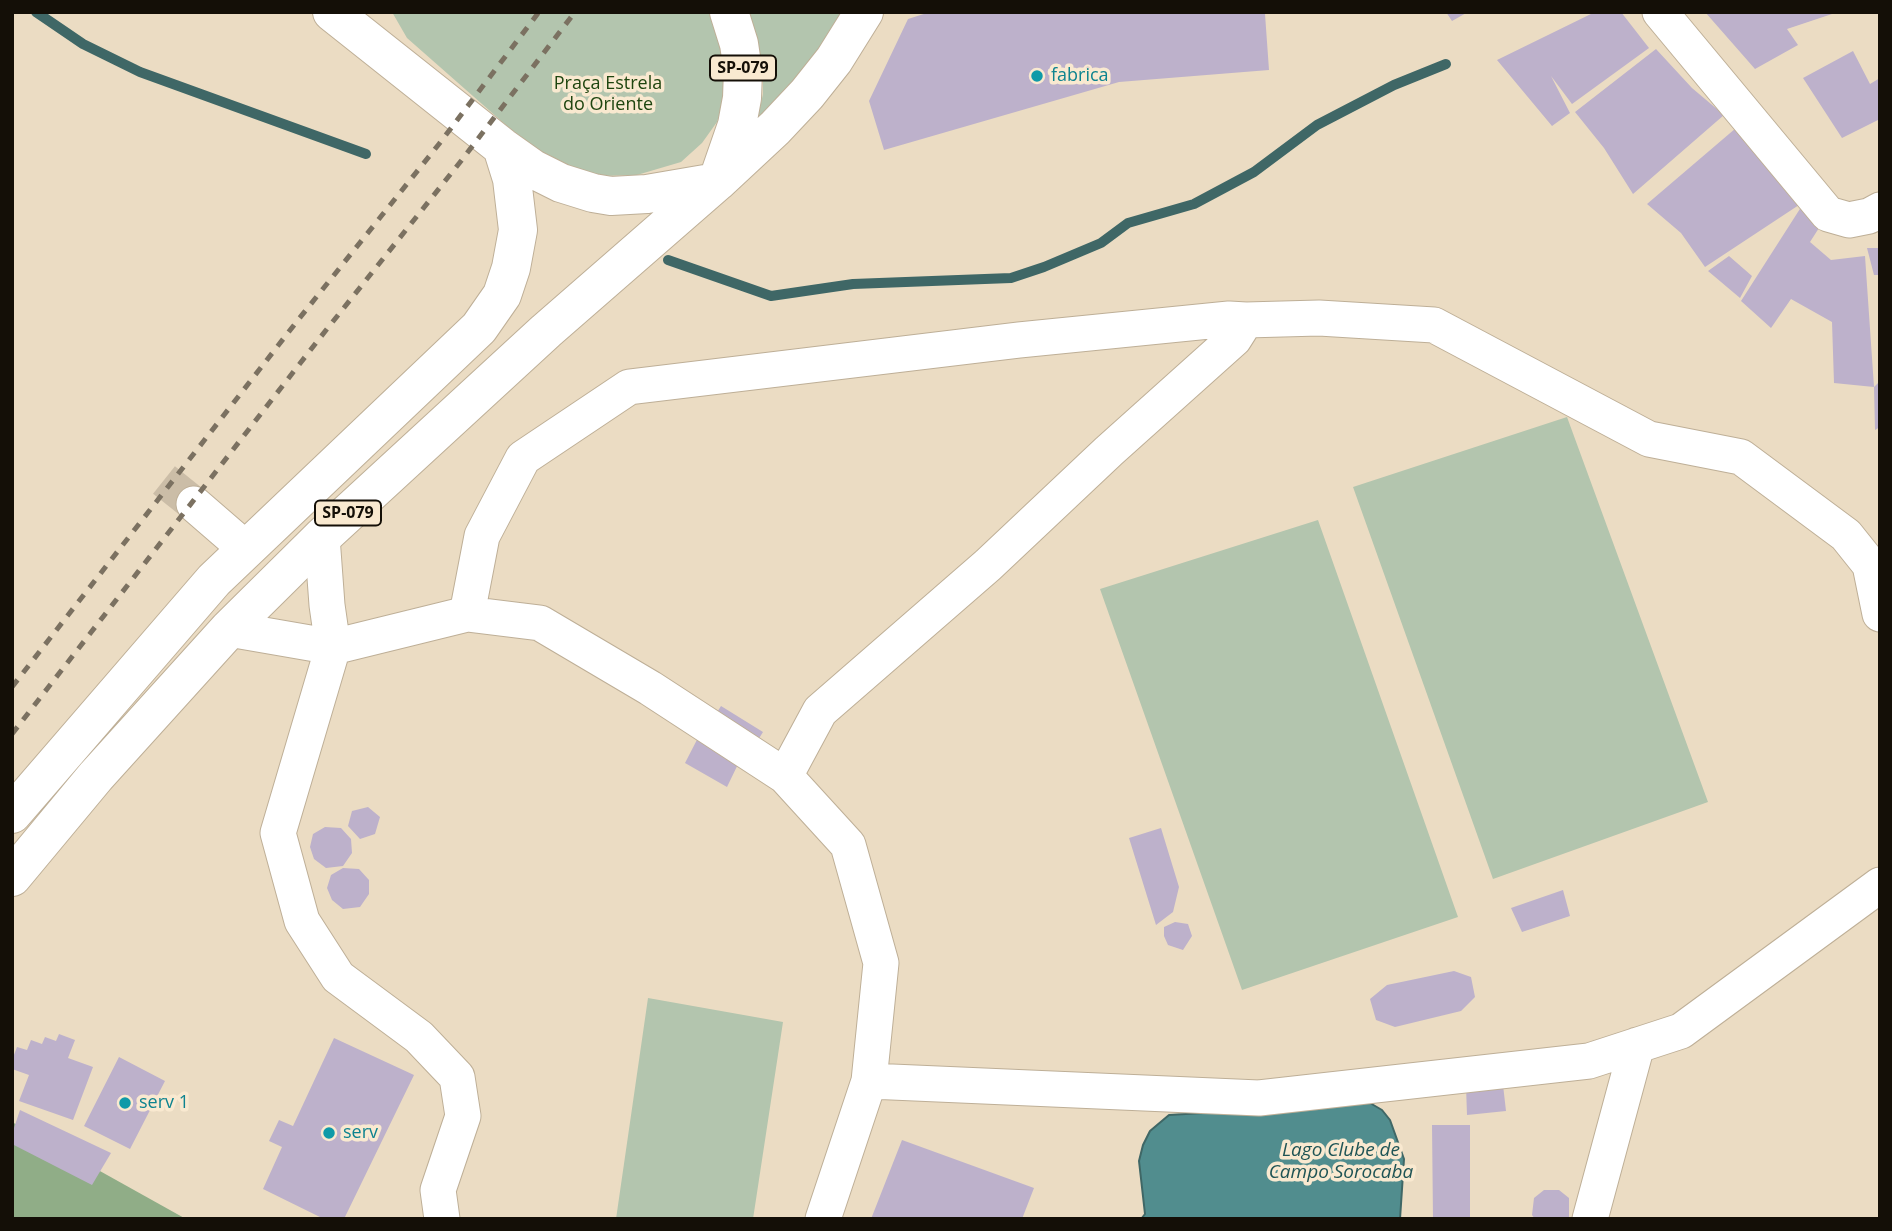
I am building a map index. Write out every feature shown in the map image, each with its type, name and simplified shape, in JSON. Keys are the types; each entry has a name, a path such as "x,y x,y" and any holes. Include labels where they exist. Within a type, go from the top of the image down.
{"main road":[{"path":"332,12 362,25 502,147 533,169 561,183 611,196 647,194 717,182 807,94 834,60 864,12"},
{"name":"SP-079","path":"12,877 96,776 229,629 321,537 545,331 717,182 737,125 742,98 743,71 739,44 729,12"},
{"name":"SP-079","path":"12,814 214,580 479,328 502,295 511,268 518,230 512,179 502,147"}],"street":[{"path":"1660,12 1828,214 1849,220 1869,216 1880,210"},
{"path":"467,614 482,536 523,458 629,387 1018,340 1229,319 1319,318 1434,325 1649,439 1741,457 1846,535 1870,565 1880,614"},
{"path":"785,776 820,711 988,565 1234,339 1246,320"},
{"path":"194,504 246,549"},
{"path":"321,537 333,648 278,833 302,921 338,977 419,1037 457,1077 463,1116 438,1190 442,1219"},
{"path":"229,629 333,648 467,614 540,623 650,688 785,776 848,845 881,963 869,1081 823,1219"},
{"path":"869,1081 1259,1098 1589,1061 1681,1031 1880,885"},
{"path":"1591,1219 1637,1045"}],"green space":[{"name":"Praça Estrela do Oriente","path":"392,12 712,12 723,40 727,91 717,122 702,143 681,162 637,175 601,176 572,171 532,148 407,38"},
{"path":"749,12 844,12 803,73 759,121 763,67"},
{"path":"1567,417 1708,802 1493,879 1353,487"},
{"path":"1318,520 1458,917 1242,990 1100,589"},
{"path":"648,998 783,1022 753,1219 616,1219"},
{"path":"12,1122 186,1219 12,1219"}],"water":[{"name":"Lago Clube de Campo Sorocaba","path":"1370,1103 1382,1110 1390,1120 1404,1159 1400,1219 1141,1219 1145,1214 1139,1161 1143,1145 1150,1131 1169,1115"}],"building":[{"name":"fabrica","path":"930,12 1268,12 1265,14 1269,70 1119,82 884,150 869,101 908,19"},
{"path":"1446,12 1468,12 1452,21"},
{"path":"1595,12 1621,12 1649,48 1572,104 1551,76 1570,113 1552,126 1497,60"},
{"path":"1705,12 1835,13 1787,29 1798,45 1755,69"},
{"path":"1656,49 1692,88 1724,115 1633,194 1604,148 1575,112"},
{"path":"1853,51 1870,84 1880,78 1880,119 1842,138 1803,78"},
{"path":"1736,128 1805,201 1705,267 1681,233 1647,204"},
{"path":"1805,201 1826,217 1810,242 1831,260 1865,256 1874,387 1834,383 1832,322 1791,299 1771,328 1741,301"},
{"path":"1867,248 1880,248 1880,275 1874,275"},
{"path":"1729,256 1752,276 1740,298 1708,271"},
{"path":"1880,381 1880,427 1875,430 1874,387"},
{"path":"721,706 763,732 753,748 711,722"},
{"path":"701,732 741,758 727,787 685,763"},
{"path":"368,807 380,817 375,834 360,839 348,826 352,811"},
{"path":"325,827 341,828 351,839 352,853 343,866 326,868 314,859 310,847 313,834"},
{"path":"1161,828 1179,887 1173,912 1156,925 1129,838"},
{"path":"343,868 359,869 369,880 369,894 360,907 343,909 332,900 327,888 331,875"},
{"path":"1563,890 1570,916 1522,932 1511,908"},
{"path":"1175,922 1188,924 1192,936 1183,950 1168,945 1164,936 1164,927"},
{"path":"1454,971 1471,977 1475,997 1461,1011 1395,1027 1376,1020 1370,999 1387,985"},
{"path":"59,1034 75,1040 68,1058 93,1067 73,1120 19,1101 29,1075 12,1069 17,1047 27,1050 31,1040 42,1044 45,1037 56,1041"},
{"name":"serv","path":"334,1038 414,1075 344,1219 324,1219 263,1189 282,1147 269,1141 279,1120 293,1126"},
{"name":"serv 1","path":"119,1057 165,1081 130,1149 84,1126"},
{"path":"1503,1085 1506,1111 1467,1115 1466,1086"},
{"path":"20,1110 111,1153 92,1185 12,1144 12,1134"},
{"path":"1432,1125 1470,1125 1470,1219 1433,1219"},
{"path":"902,1140 1034,1188 1022,1219 871,1219"},
{"path":"1544,1190 1559,1190 1569,1198 1569,1218 1535,1219 1532,1215 1534,1198"}],"waterway":[{"path":"36,12 83,44 140,72 366,154"},
{"path":"668,260 771,296 853,284 1011,278 1101,243 1128,223 1194,204 1254,172 1317,125 1394,85 1446,64"}],"tunnel":[{"path":"164,480 194,504"}],"railway":[{"path":"12,687 439,144 539,12"},
{"path":"12,734 575,12"}],"place":[{"name":"fabrica","path":"1037,76"},
{"name":"serv 1","path":"125,1103"},
{"name":"serv","path":"329,1133"}]}
